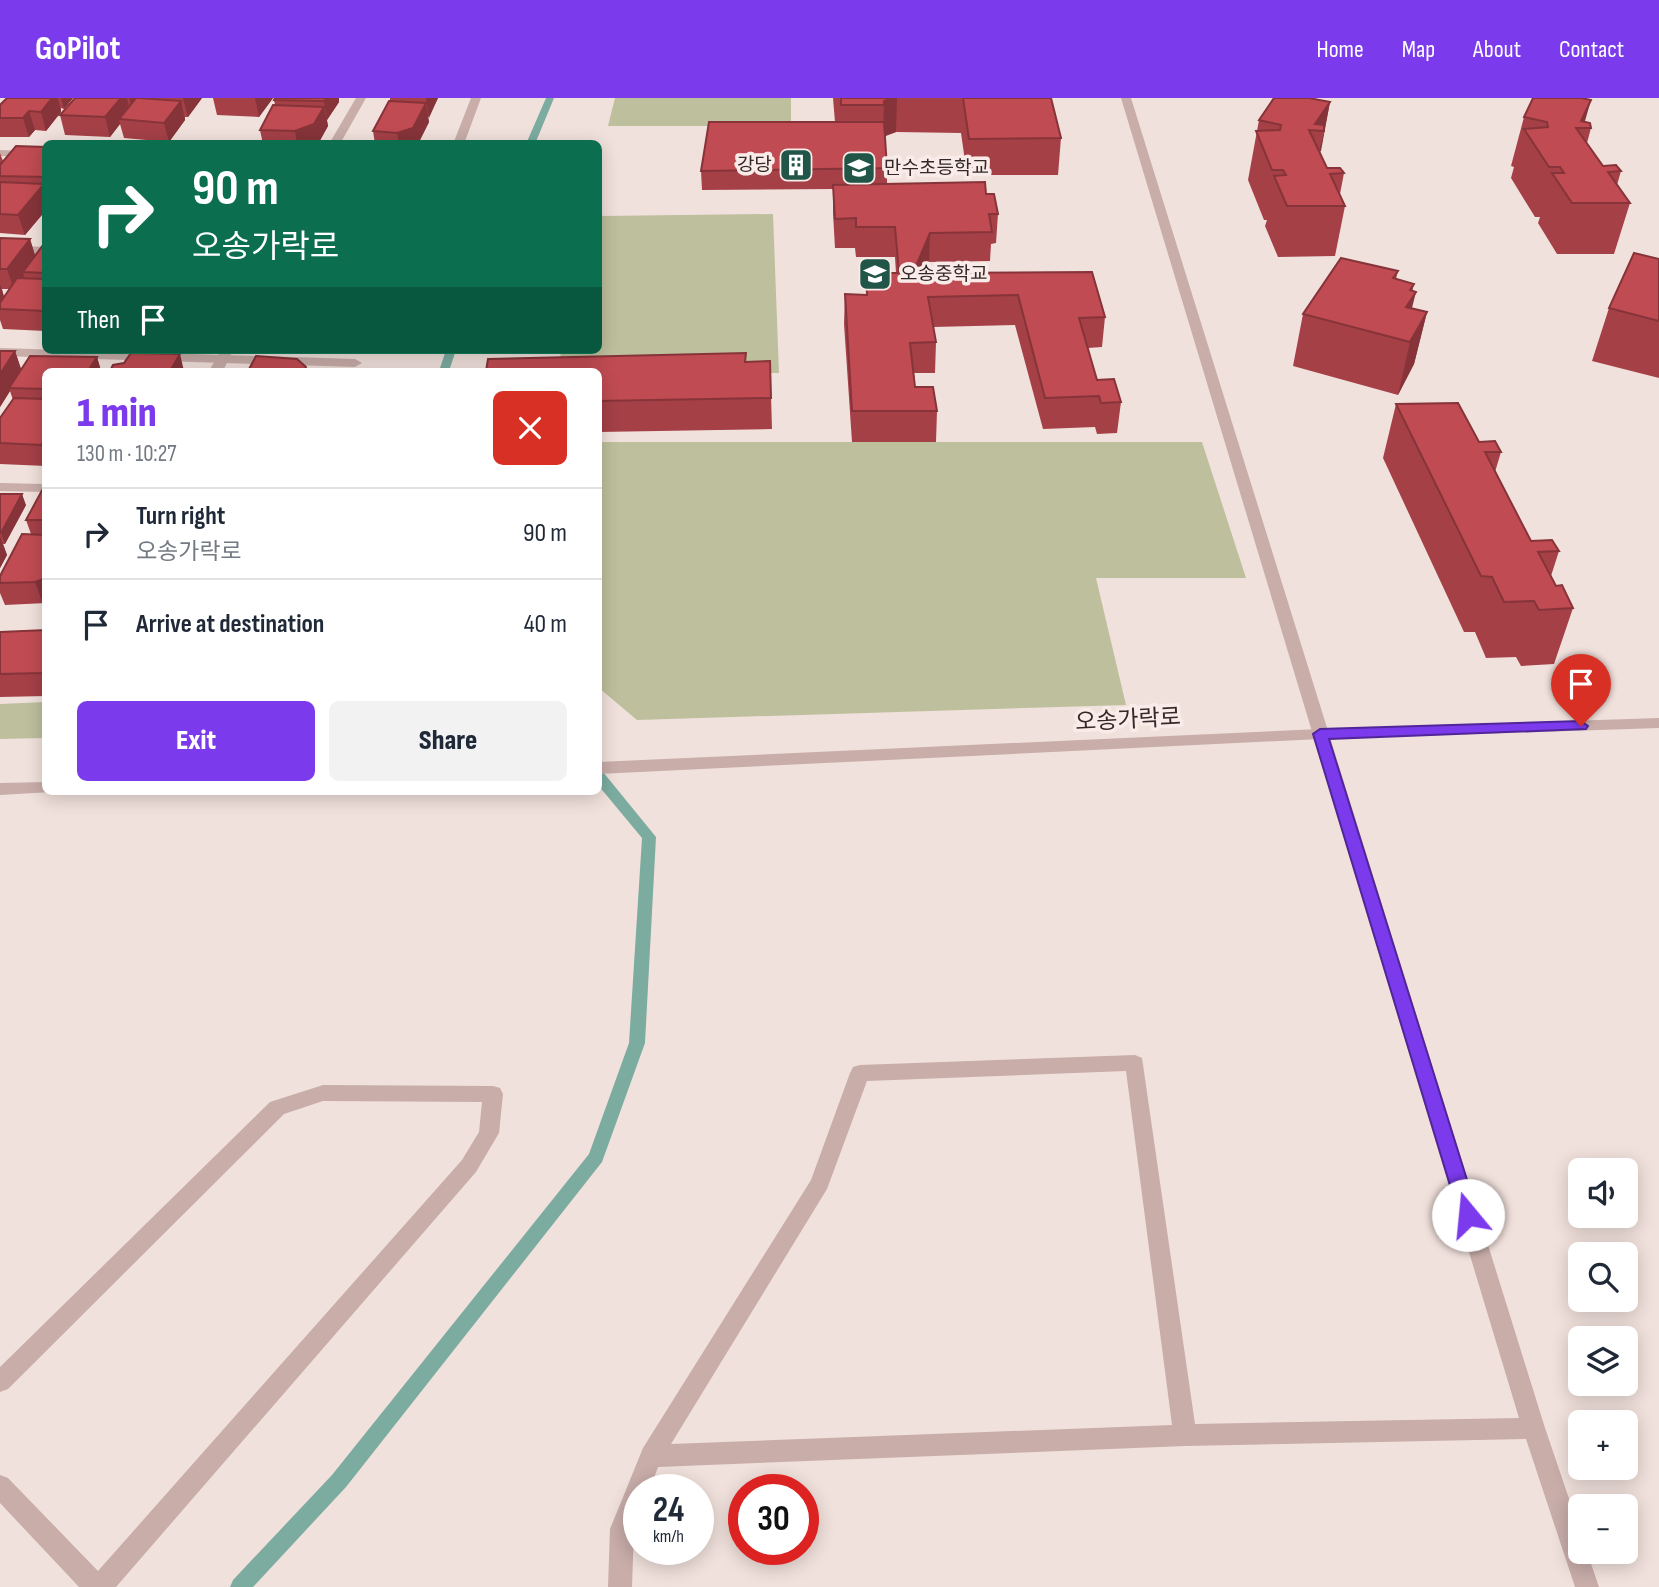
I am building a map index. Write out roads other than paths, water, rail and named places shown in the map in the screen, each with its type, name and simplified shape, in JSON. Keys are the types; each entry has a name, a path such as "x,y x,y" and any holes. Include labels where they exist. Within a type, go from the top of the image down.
{"street":[{"path":"336,140 361,98"},
{"path":"460,140 476,98"},
{"path":"1126,98 1534,1429 1587,1587"},
{"path":"0,153 42,155"},
{"path":"0,249 42,251"},
{"path":"0,352 42,354"},
{"path":"56,354 353,367"},
{"path":"0,487 42,488"},
{"name":"오송가락로","path":"602,768 1320,734 1659,723"},
{"path":"0,789 42,788"},
{"path":"620,1587 622,1529 651,1457 820,1183 860,1073 1135,1063 1185,1435"},
{"path":"0,1382 277,1108 323,1093 493,1094 489,1133 469,1166 98,1587 0,1486"},
{"path":"651,1457 1185,1435 1534,1429"}],"waterway":[{"path":"532,140 550,98"},
{"path":"445,368 450,354"},
{"path":"240,1587 339,1481 596,1157 637,1043 649,837 602,780"}],"place":[{"name":"강당","path":"796,165"},
{"name":"만수초등학교","path":"859,168"},
{"name":"오송중학교","path":"875,274"}]}
